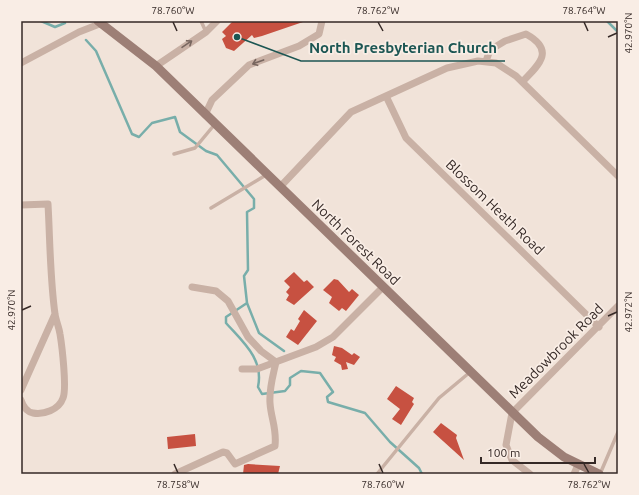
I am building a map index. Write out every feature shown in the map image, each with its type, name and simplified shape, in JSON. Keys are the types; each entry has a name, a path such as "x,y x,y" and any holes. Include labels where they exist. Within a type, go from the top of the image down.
{"main road":[{"name":"North Forest Road","path":"100,22 156,66 469,373 512,413 551,448 578,465 599,474"}],"street":[{"path":"156,66 206,32 217,21"},
{"path":"205,115 212,100 249,65 306,42 319,34 322,21"},
{"path":"21,63 100,22"},
{"path":"486,61 490,50 505,41 526,34 536,40 542,51 541,64 523,81"},
{"path":"280,187 351,112 448,68 466,62 486,61 507,69 523,81 618,176"},
{"name":"Blossom Heath Road","path":"386,96 406,138 599,327"},
{"path":"21,205 48,204 55,314 60,334 63,398 59,405 50,411 40,414 30,412 22,405 21,400"},
{"path":"192,287 216,291 228,301 248,337 261,352 276,362"},
{"path":"242,369 257,369 316,347 333,337 383,287"},
{"name":"Meadowbrook Road","path":"512,413 599,327 618,306"},
{"path":"21,390 55,314"},
{"path":"175,474 223,452 227,453 235,464 275,446 277,433 270,404 270,384 276,362"},
{"path":"512,413 506,445 512,460 530,474"},
{"path":"574,474 578,465"}],"lane":[{"path":"201,21 206,32"},
{"path":"174,154 195,148 215,124"},
{"path":"211,208 251,185 266,174"},
{"path":"377,474 439,398 469,373"},
{"path":"599,474 618,432"}],"building":[{"path":"233,21 303,22 262,36 254,38 252,35 234,51 226,48 222,39 226,36 222,32"},
{"path":"294,272 304,282 307,280 314,287 294,305 286,300 289,295 286,292 290,287 284,281"},
{"path":"334,279 338,280 349,292 352,289 359,295 346,311 342,308 339,311 329,303 332,297 323,290"},
{"path":"304,310 317,321 298,345 286,337 291,329 294,331 300,321 298,319"},
{"path":"334,346 342,348 352,355 354,353 360,357 354,365 346,362 348,369 342,370 341,365 334,361 336,357 332,355"},
{"path":"396,386 414,398 412,402 414,404 401,425 392,419 400,409 387,399"},
{"path":"441,423 457,435 456,438 464,460 433,432"},
{"path":"195,434 196,446 168,449 167,437"},
{"path":"244,465 280,466 278,474 243,474"}],"waterway":[{"path":"41,21 55,27 65,23"},
{"path":"607,21 618,32"},
{"path":"86,40 96,51 132,134 139,137 152,123 175,117 180,132 206,151 217,155 254,199 254,208 247,212 248,270 244,276 247,303 226,317 226,323 245,344 255,359 259,377 258,387 262,394 285,391 290,385 290,378 301,371 320,373 333,392 327,397 328,402 365,413 390,442 419,468 422,474"},
{"path":"247,303 259,333 284,351"}],"place":[{"name":"North Presbyterian Church","path":"237,37"}]}
